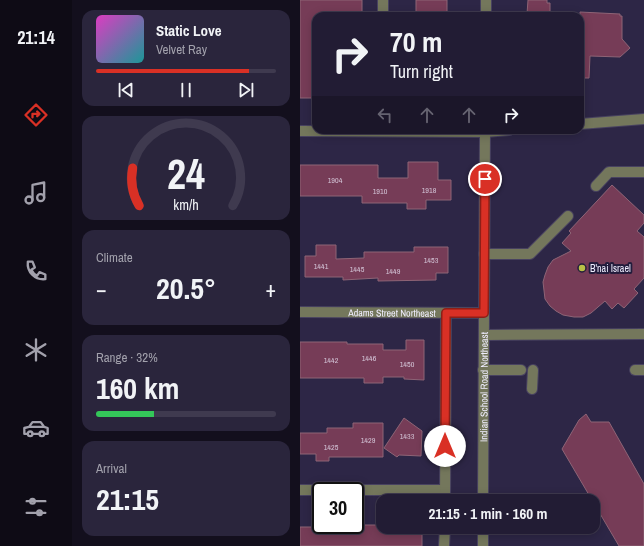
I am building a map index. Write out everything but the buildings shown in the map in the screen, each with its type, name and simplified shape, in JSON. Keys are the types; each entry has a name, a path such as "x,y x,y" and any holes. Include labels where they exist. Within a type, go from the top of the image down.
{"street":[{"path":"383,0 383,12"},
{"path":"486,0 486,12"},
{"path":"584,124 644,119"},
{"path":"300,131 312,131"},
{"name":"Indian School Road Northeast","path":"483,494 485,134"},
{"path":"596,186 609,172 644,172"},
{"path":"484,254 530,254 568,216"},
{"name":"Adams Street Northeast","path":"300,312 484,313"},
{"path":"445,494 446,313"},
{"path":"484,335 644,334"},
{"path":"484,370 521,370"},
{"path":"532,389 533,370"},
{"path":"300,490 445,490"},
{"path":"444,546 445,534"},
{"path":"482,546 483,534"}],"place":[{"name":"B'nai Israel","path":"582,268"}],"route":[{"path":"445,446 446,313 484,313 485,179"}]}
